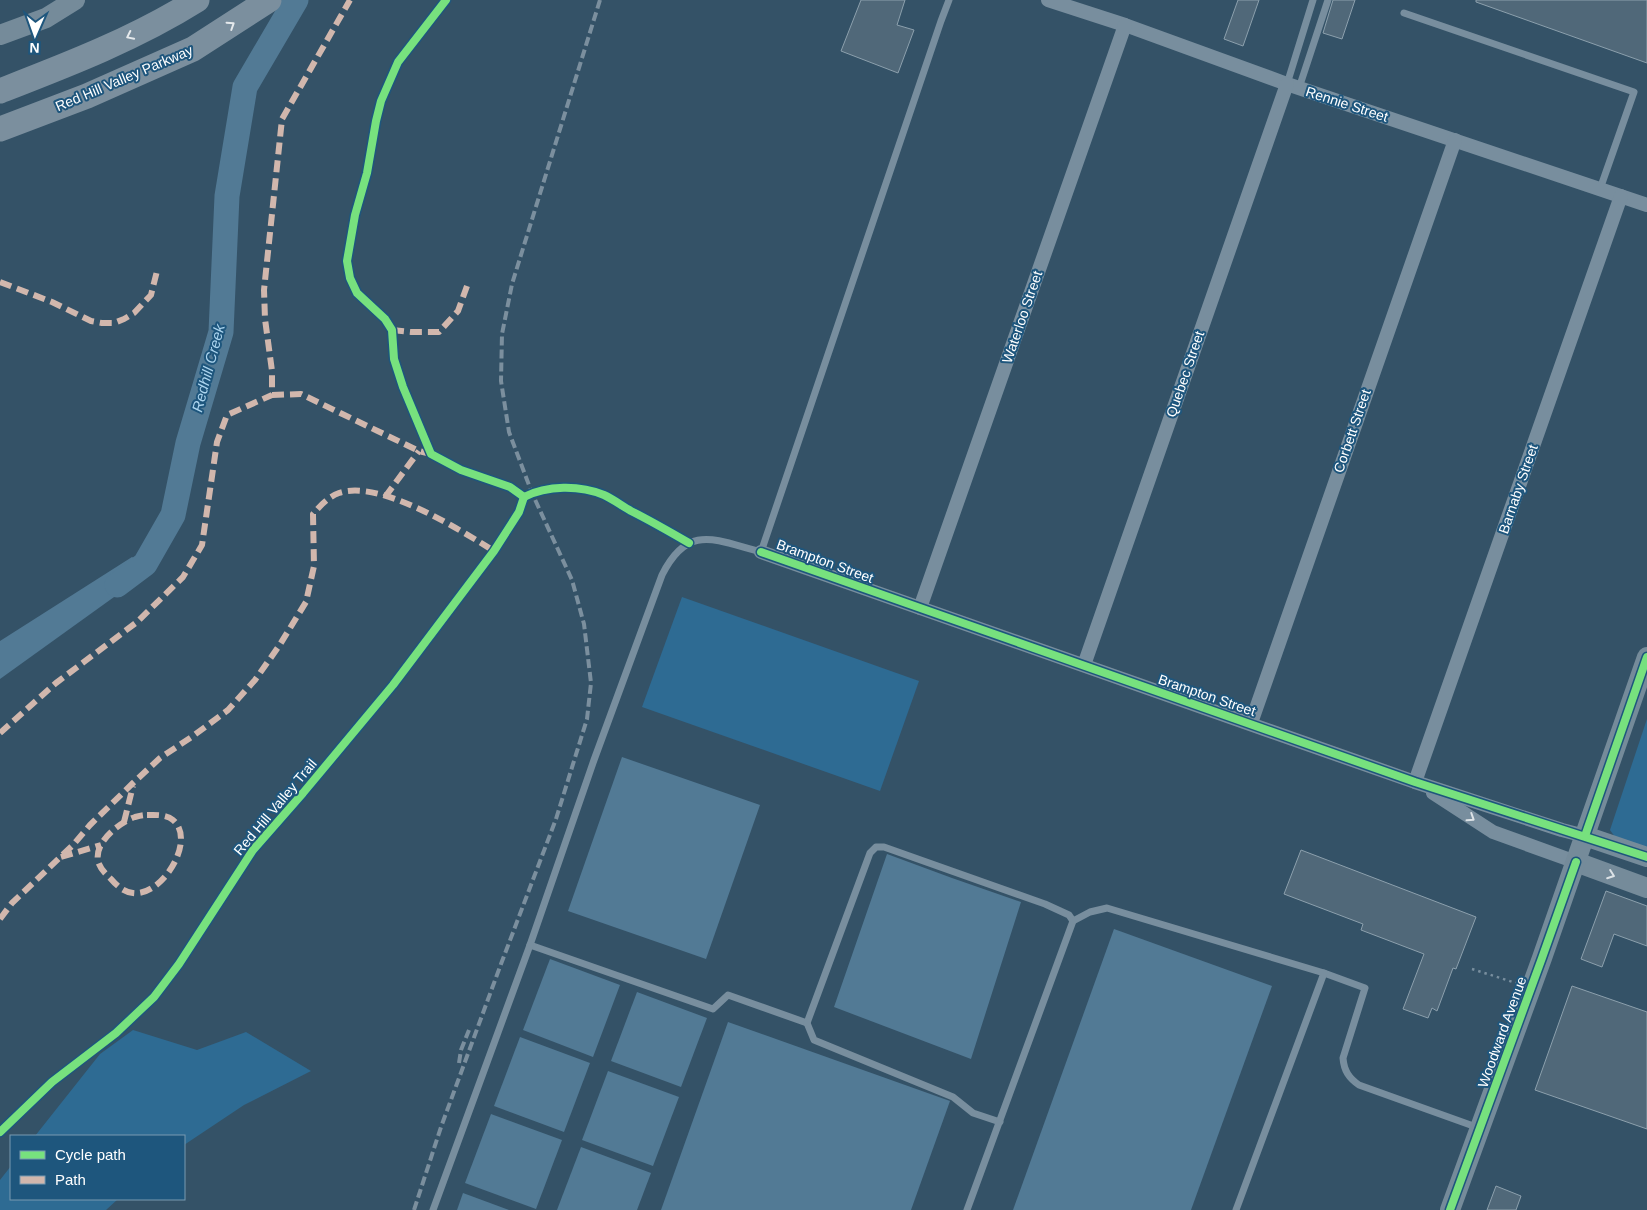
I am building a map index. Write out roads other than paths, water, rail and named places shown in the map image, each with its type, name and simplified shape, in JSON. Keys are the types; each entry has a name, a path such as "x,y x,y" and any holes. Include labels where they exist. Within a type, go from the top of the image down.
{"highway":[{"path":"0,91 90,56 174,14 197,0"},
{"name":"Red Hill Valley Parkway","path":"0,129 87,96 193,49 269,0"}],"main road":[{"path":"0,34 46,18 75,0"},
{"name":"Woodward Avenue","path":"1450,1210 1641,687 1647,657"},
{"name":"Brampton Street","path":"1585,836 1647,857"},
{"name":"Brampton Street","path":"1576,862 1647,888"}],"street":[{"name":"Rennie Street","path":"1048,0 1124,25 1293,86 1647,205"},
{"name":"Waterloo Street","path":"920,608 1124,25"},
{"name":"Quebec Street","path":"1084,665 1293,86"},
{"name":"Corbett Street","path":"1251,723 1455,140"},
{"name":"Barnaby Street","path":"1415,782 1621,196"},
{"name":"Brampton Street","path":"761,552 1415,782 1585,836"},
{"name":"Brampton Street","path":"1415,782 1493,832 1576,862"}],"lane":[{"path":"433,1210 662,575 676,553 684,546 700,540 716,540 761,552 938,30 950,0"},
{"path":"1293,86 1313,0"},
{"path":"1293,86 1328,0"},
{"path":"1404,13 1634,92 1600,189"},
{"path":"1000,1122 973,1113 953,1097 814,1040 807,1022 870,853 876,847 882,846 1045,904 1069,915 1073,920"},
{"path":"967,1210 1073,920 1090,912 1107,908 1324,973 1365,988 1343,1058 1344,1066 1352,1081 1480,1128"},
{"path":"530,945 714,1009 728,995 807,1022"},
{"path":"1236,1210 1324,973"}],"waterway":[{"name":"Redhill Creek","path":"117,585 145,564 173,515 188,443 221,332 227,196 245,87 296,0"}],"railway":[{"path":"414,1210 441,1127 556,819 587,719 591,683 584,624 572,580 532,493 509,432 501,381 502,334 512,284 600,0"},
{"path":"459,1063 461,1050 469,1030"}]}
